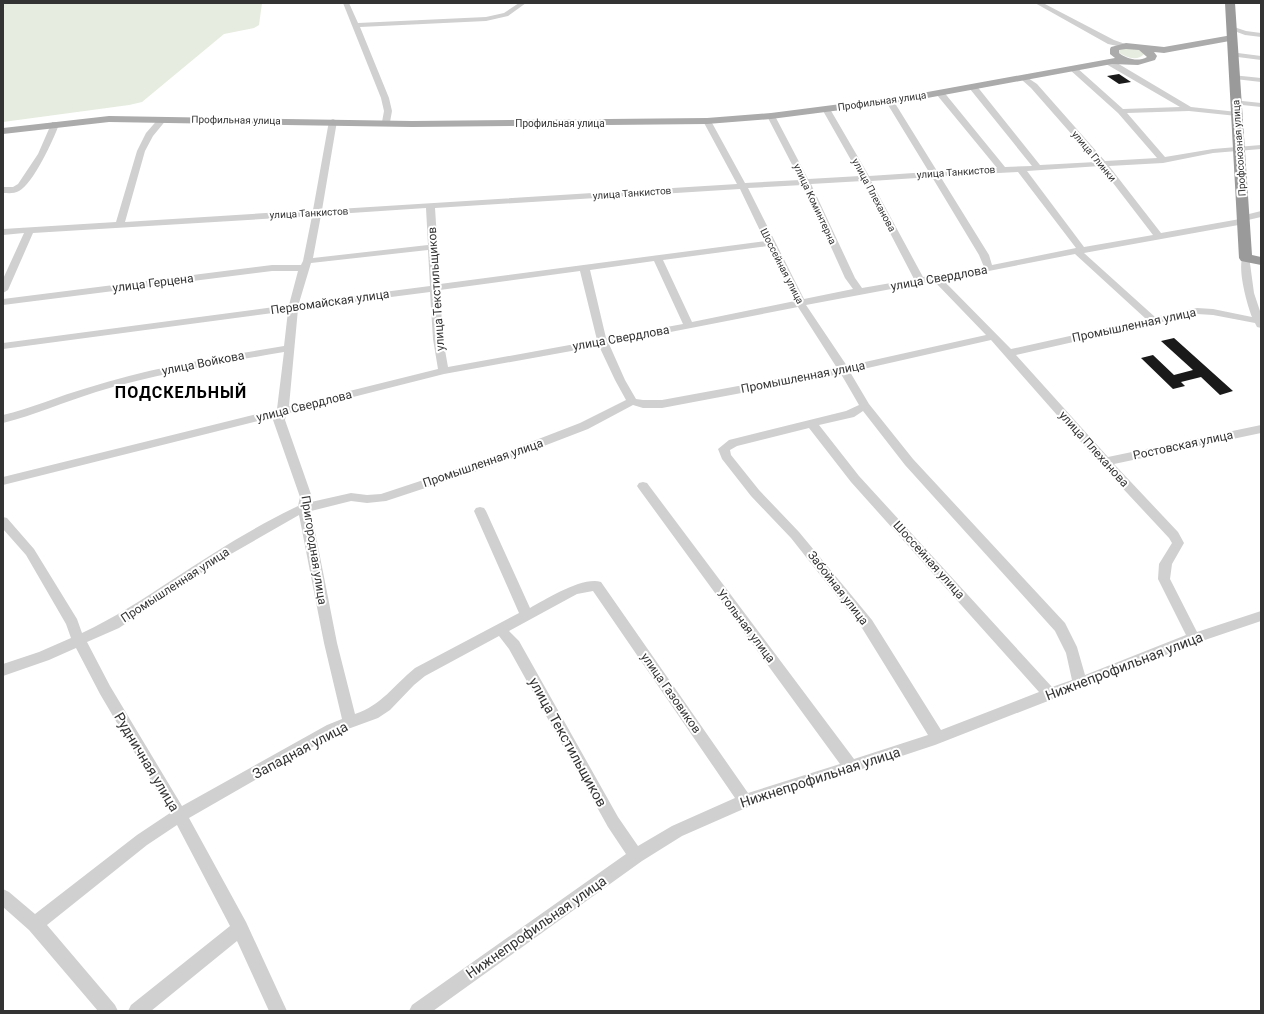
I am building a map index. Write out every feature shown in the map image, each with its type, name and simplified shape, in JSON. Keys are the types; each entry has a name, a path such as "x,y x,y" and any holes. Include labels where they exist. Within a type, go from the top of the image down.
{"highway":[{"name":"Профсоюзная улица","path":"1230,3 1246,258"},
{"path":"1246,258 1261,261"}],"main road":[{"path":"1113,54 1127,46 1143,49 1164,50 1199,44 1232,34"},
{"path":"1199,44 1219,46 1233,54"},
{"path":"1143,49 1151,53 1152,57"},
{"path":"1113,54 1131,61 1145,61 1164,50"},
{"name":"Профильная улица","path":"3,131 109,119 535,123 707,121 771,116 940,93 1073,69 1113,54"}],"street":[{"path":"346,3 385,98 388,111 386,122"},
{"path":"356,25 486,19 506,15 523,3"},
{"path":"1038,3 1113,54 1189,109"},
{"path":"1232,34 1261,30"},
{"path":"1232,34 1238,36 1245,33 1261,35"},
{"path":"1233,54 1261,58"},
{"path":"1073,69 1121,111 1163,160"},
{"path":"1235,77 1261,80"},
{"name":"улица Глинки","path":"1025,78 1034,86 1102,163 1160,237"},
{"path":"973,87 1037,167"},
{"path":"940,93 1002,169"},
{"path":"889,100 984,255 989,269"},
{"path":"1236,102 1261,105"},
{"name":"улица Плеханова","path":"826,109 865,177 920,281"},
{"path":"1121,111 1189,109 1237,114"},
{"name":"улица Коминтерна","path":"771,116 805,181 850,278 859,291"},
{"path":"120,224 141,151 149,135 162,119"},
{"name":"Пригородная улица","path":"332,121 317,212 306,264 293,308 284,403 279,420 306,497 304,508 336,676 350,722"},
{"name":"Шоссейная улица","path":"707,121 742,185 801,304 844,370 865,406 909,462 1060,627 1072,647 1079,682"},
{"path":"3,190 15,190 21,186 52,136 55,124"},
{"name":"улица Танкистов","path":"3,232 430,206 865,177 1163,160 1213,151 1240,150 1261,147"},
{"path":"1020,168 1080,250 1152,320"},
{"name":"улица Текстильщиков","path":"430,206 438,339 444,371"},
{"name":"улица Свердлова","path":"3,481 444,371 689,326 859,291 989,269 1080,250 1160,237 1244,220 1261,214"},
{"path":"3,290 30,230"},
{"name":"Первомайская улица","path":"3,346 770,243"},
{"name":"улица Герцена","path":"3,302 432,247"},
{"path":"657,258 689,326"},
{"path":"1246,258 1249,298 1252,308 1260,323"},
{"path":"584,267 602,341 620,380 632,401"},
{"name":"улица Плеханова","path":"936,278 1009,353 1105,462 1174,535 1178,543 1167,560 1163,571 1164,579 1194,638"},
{"name":"Промышленная улица","path":"1009,353 1197,311 1213,312 1260,323"},
{"name":"Промышленная улица","path":"3,670 79,641 114,624 220,555 281,519 304,508 351,497 367,499 382,498 488,463 584,426 632,401 643,404 662,404 844,370 992,336"},
{"name":"улица Войкова","path":"3,419 24,414 91,390 169,369 289,348"},
{"path":"811,423 850,414 865,406"},
{"name":"Шоссейная улица","path":"811,423 855,478 1050,695"},
{"name":"Забойная улица","path":"811,423 733,443 724,449 726,456 755,493 795,535 867,624 938,738"},
{"name":"Ростовская улица","path":"1105,462 1261,429"},
{"name":"Угольная улица","path":"643,486 850,766"},
{"path":"480,511 526,614"},
{"name":"Рудничная улица","path":"3,521 30,552 72,623 79,641 105,690 180,816 240,928 278,1011"},
{"name":"Западная улица","path":"35,924 142,840 180,816 332,729 373,714 384,706 420,672 526,614 574,590 596,585"},
{"name":"улица Газовиков","path":"596,585 745,801"},
{"name":"Нижнепрофильная улица","path":"418,1011 546,918 636,856 677,830 745,801 938,738 1194,638 1261,616"},
{"name":"улица Текстильщиков","path":"500,629 514,645 613,822 636,856"},
{"path":"4,900 35,924 110,1011"},
{"path":"137,1011 240,928"}],"shaded area":[{"path":"3,3 262,3 259,25 254,28 224,34 142,102 3,122 3,11 6,7 3,10"},
{"path":"1119,49 1138,49 1144,54 1138,58 1131,58 1118,52"}],"building":[{"path":"1119,74 1131,82 1119,84 1107,76"},
{"path":"1174,338 1233,391 1220,395 1201,377 1181,382 1185,386 1173,389 1141,358 1153,355 1174,375 1193,370 1161,341"}],"district":[{"name":"ПОДСКЕЛЬНЫЙ","path":"181,392"}]}
